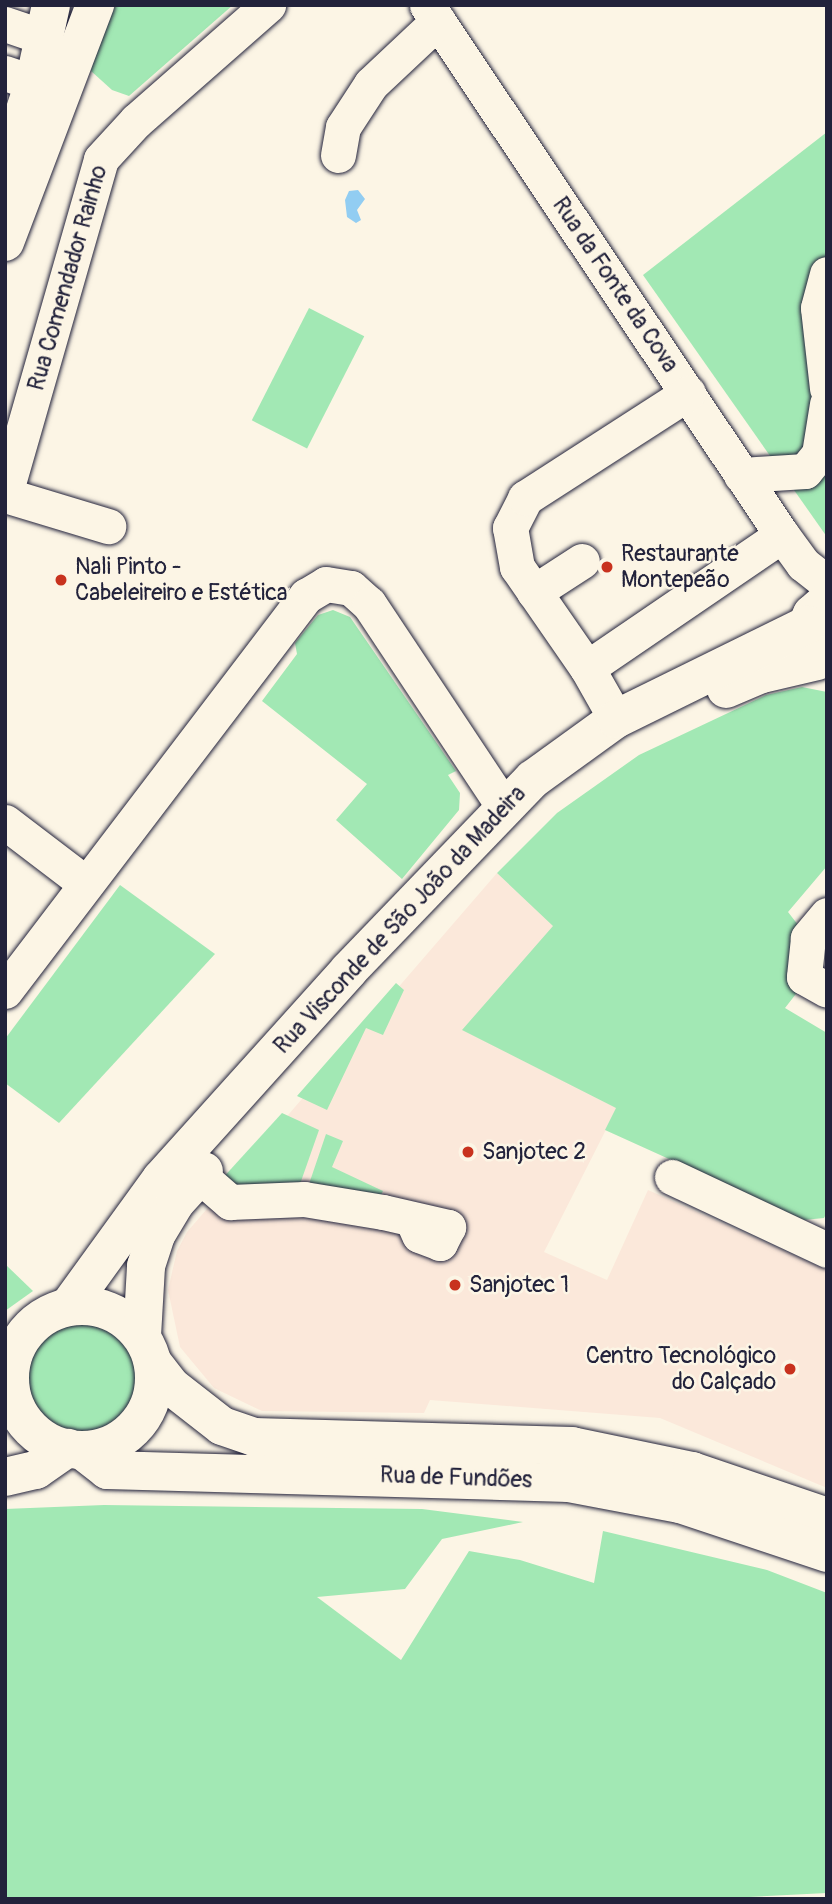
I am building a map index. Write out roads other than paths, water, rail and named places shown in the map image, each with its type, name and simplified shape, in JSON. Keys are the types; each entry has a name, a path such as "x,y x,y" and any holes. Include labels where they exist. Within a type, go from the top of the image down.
{"main road":[{"path":"5,242 95,5"},
{"path":"5,170 20,78 48,21"},
{"name":"Rua Visconde de São João da Madeira","path":"815,597 810,651 822,664"},
{"name":"Rua Visconde de São João da Madeira","path":"815,597 616,719 503,806 161,1179 69,1306 52,1311 15,1339 9,1376 12,1399 23,1420 39,1436 75,1449 104,1447 139,1424 152,1395 147,1350 146,1266 156,1235 175,1203 474,871 546,797 627,736 681,708 762,674 822,664"},
{"path":"69,1306 110,1311 147,1350"},
{"name":"Rua de Fundões","path":"147,1350 173,1387 222,1426 254,1437 572,1446 692,1471 827,1517"},
{"name":"Rua Visconde de São João da Madeira","path":"5,1476 36,1471 75,1449"},
{"name":"Rua de Fundões","path":"75,1449 107,1470 569,1483 680,1504 827,1553"}],"street":[{"name":"Rua Comendador Rainho","path":"5,494 102,159 136,121 268,5"},
{"path":"338,155 343,127 371,84 433,13"},
{"name":"Rua da Fonte da Cova","path":"433,13 782,535 815,597"},
{"path":"5,24 48,21"},
{"path":"827,274 818,307 827,388"},
{"path":"616,719 587,668 517,567 510,528 525,498 688,393"},
{"path":"741,475 805,471 823,456 827,404"},
{"path":"5,494 108,526"},
{"path":"587,668 782,535"},
{"path":"534,593 582,561"},
{"path":"5,991 306,596 326,584 351,588 369,604 503,806"},
{"path":"5,821 85,883"},
{"path":"815,983 808,938 827,915"},
{"path":"200,1176 230,1202 303,1199 412,1219"},
{"path":"673,1177 826,1248"}],"water":[{"path":"358,190 365,199 357,210 361,220 356,223 347,217 345,200 349,191"}],"place":[{"name":"Restaurante Montepeão","path":"607,567"},
{"name":"Nali Pinto - Cabeleireiro e Estética","path":"61,580"},
{"name":"Sanjotec 2","path":"468,1152"},
{"name":"Sanjotec 1","path":"455,1285"},
{"name":"Centro Tecnológico do Calçado","path":"790,1369"}]}
